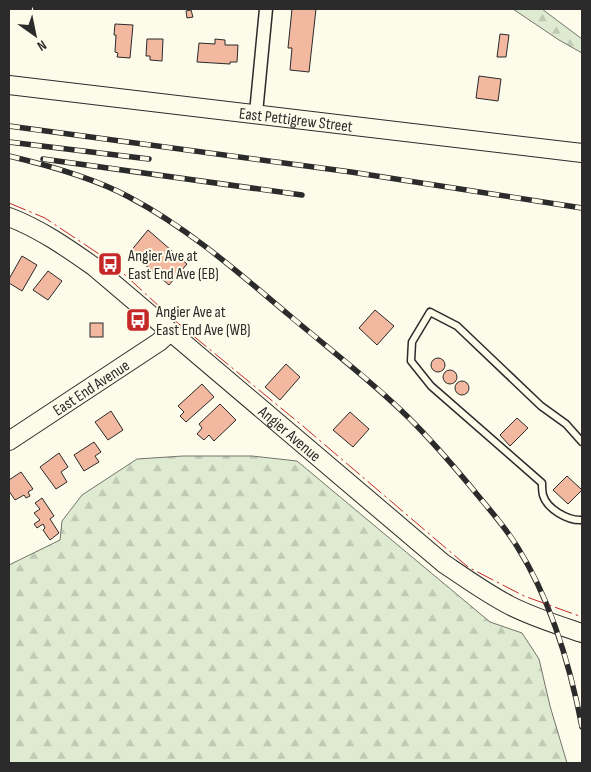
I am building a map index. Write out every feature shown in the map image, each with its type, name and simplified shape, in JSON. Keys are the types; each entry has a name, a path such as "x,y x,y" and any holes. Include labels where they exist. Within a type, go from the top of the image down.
{"street":[{"path":"256,114 266,9"},
{"name":"East Pettigrew Street","path":"9,85 582,154"},
{"name":"Angier Avenue","path":"9,217 61,243 93,266 451,569 510,606 582,633"},
{"name":"East End Avenue","path":"9,441 159,342 170,332"}],"lane":[{"path":"582,442 566,424 541,406 457,326 430,312 412,342 411,361 431,386 542,483 543,498 559,514 574,520 582,520"}],"green space":[{"path":"513,9 542,9 582,39 582,53 559,40"},
{"path":"183,456 252,456 297,461 490,622 522,633 539,659 550,706 567,763 9,763 9,565 60,540 62,521 82,495 137,459"}],"building":[{"path":"292,9 316,9 309,72 290,70 292,48 288,48"},
{"path":"191,10 193,17 187,18 186,11"},
{"path":"115,24 133,25 130,58 117,57 118,53 115,52"},
{"path":"500,34 509,35 506,57 497,57"},
{"path":"147,39 163,39 162,61 150,60 150,56 146,56"},
{"path":"215,39 225,40 225,45 238,45 237,62 230,62 230,64 197,62 199,43 215,44"},
{"path":"479,76 501,79 498,101 476,98"},
{"path":"148,230 187,264 169,285 130,252"},
{"path":"22,256 37,265 22,291 9,283 9,279"},
{"path":"48,271 62,281 48,300 33,290"},
{"path":"375,310 394,326 377,345 359,328"},
{"path":"90,323 103,323 103,337 90,337"},
{"path":"435,358 441,358 445,365 441,372 435,372 431,368 431,362"},
{"path":"286,364 300,377 280,400 265,387"},
{"path":"447,370 453,370 457,377 453,384 447,384 443,380 443,374"},
{"path":"459,381 465,381 469,388 465,395 459,395 455,391 455,385"},
{"path":"202,384 214,397 186,422 180,416 184,412 178,406"},
{"path":"220,404 236,420 214,441 209,435 204,440 197,434 202,428 199,424"},
{"path":"111,411 123,430 108,440 95,422"},
{"path":"350,412 369,429 353,447 333,430"},
{"path":"517,418 528,428 510,446 500,435"},
{"path":"94,442 101,452 95,456 99,462 84,471 74,455"},
{"path":"59,453 68,467 61,472 67,482 56,489 40,467"},
{"path":"21,472 33,489 28,492 30,496 26,498 24,495 15,500 9,491 9,480"},
{"path":"567,476 582,490 568,504 553,490"},
{"path":"42,498 54,516 50,519 59,533 50,540 43,530 45,528 43,524 37,528 34,524 40,520 34,513 40,509 35,503"}],"railway":[{"path":"9,126 351,172 582,208"},
{"path":"9,142 149,159"},
{"path":"9,156 86,178 115,190 151,209 192,237 251,283 395,404 448,460 496,517 530,568 558,634 572,680 582,727"},
{"path":"43,159 302,195"}],"power":[{"path":"9,203 45,218 111,262 174,320 304,427 468,567 524,596 582,617"}],"place":[{"name":"Angier Ave at East End Ave (EB)","path":"110,264"},
{"name":"Angier Ave at East End Ave (WB)","path":"138,320"}]}
